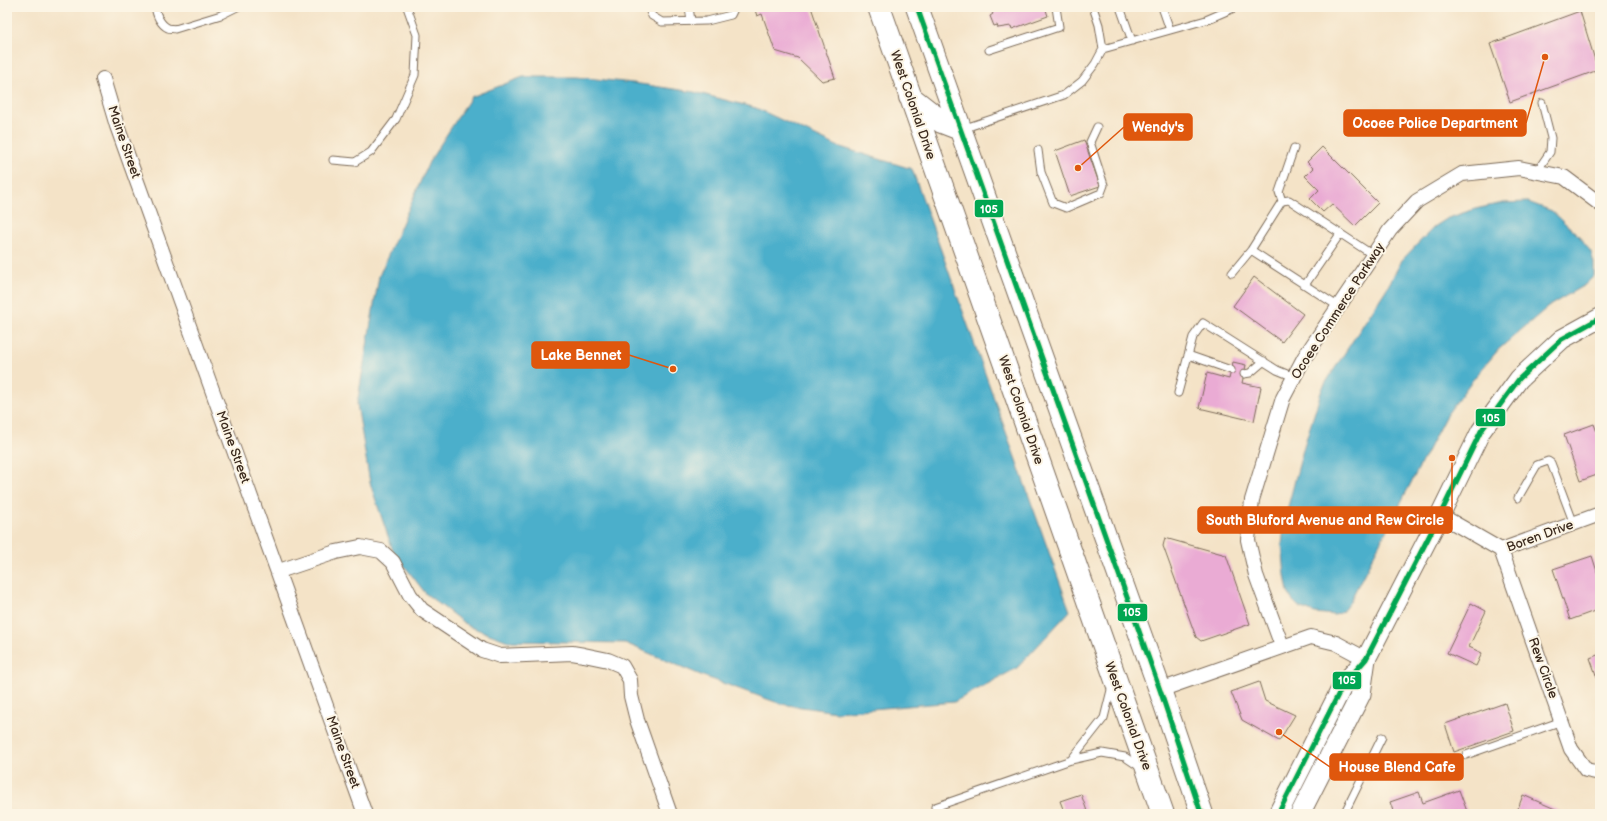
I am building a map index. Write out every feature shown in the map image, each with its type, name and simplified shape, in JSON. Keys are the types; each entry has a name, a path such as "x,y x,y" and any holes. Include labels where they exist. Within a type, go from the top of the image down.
{"highway":[{"name":"West Colonial Drive","path":"879,7 1163,814"},
{"path":"917,7 1160,690 1202,813"},
{"path":"910,97 942,122 960,129"}],"street":[{"name":"Maine Street","path":"103,79 125,148 279,571 365,814"},
{"name":"Ocoee Commerce Parkway","path":"1282,646 1256,575 1248,540 1252,500 1283,398 1304,358 1390,230 1417,201 1462,174 1519,168 1537,171 1564,177 1600,204"},
{"path":"1278,814 1343,685 1366,659 1440,515 1481,431 1519,379 1562,339 1600,318"},
{"name":"Boren Drive","path":"1440,515 1501,550 1600,514"},
{"path":"279,571 336,552 360,547 381,551 393,562 410,595 422,610 482,650 500,656 572,653 608,660 622,666 630,680 631,696 637,720 670,814"},
{"name":"Rew Circle","path":"1501,550 1572,749 1586,770 1600,773"},
{"path":"1160,690 1311,636 1336,643 1366,659"},
{"path":"1300,814 1361,694 1366,659"}],"lane":[{"path":"156,7 155,10 160,21 168,28 175,29 221,15 237,7"},
{"path":"333,160 355,162 371,152 396,119 415,75 417,35 407,7"},
{"path":"648,7 652,16 662,22 707,21 731,15 733,11 732,7"},
{"path":"689,7 691,21"},
{"path":"989,50 1059,27 1056,7"},
{"path":"960,129 1064,95 1082,81 1095,64 1103,49 1099,25 1093,7"},
{"path":"1120,7 1132,41"},
{"path":"1162,7 1170,30"},
{"path":"1103,49 1206,20 1236,7"},
{"path":"1537,171 1550,152 1551,138 1542,103"},
{"path":"1038,150 1041,172 1053,203 1066,208 1101,194 1104,185 1090,142 1098,127"},
{"path":"1282,202 1279,192 1294,148"},
{"path":"1232,273 1251,250 1282,202 1289,200 1373,255"},
{"path":"1305,284 1340,234"},
{"path":"1251,250 1339,307"},
{"path":"1178,393 1193,337 1203,323 1277,370 1294,377"},
{"path":"1188,355 1231,370"},
{"path":"1244,374 1250,373 1264,361"},
{"path":"1518,498 1537,465 1548,461 1551,463 1574,524"},
{"path":"1071,760 1104,718 1112,686 1109,664"},
{"path":"1466,755 1562,721"},
{"path":"1344,814 1382,738"},
{"path":"938,814 935,807 1071,760 1102,753 1125,757 1148,773"}],"water":[{"path":"523,77 577,77 694,92 756,108 837,146 912,169 1070,611 1017,668 954,702 836,712 781,704 703,676 625,643 508,641 468,626 426,594 393,551 370,483 357,404 379,276 429,162 471,97"},
{"path":"1528,202 1552,211 1579,236 1591,252 1594,263 1594,276 1586,284 1549,306 1499,349 1471,382 1445,417 1349,603 1342,612 1335,615 1315,613 1299,607 1292,600 1288,592 1282,545 1285,518 1304,446 1322,389 1387,288 1402,260 1434,227 1448,218 1475,209 1503,203"}],"building":[{"path":"754,7 811,7 835,78 822,81 798,58 775,51 762,14 757,16"},
{"path":"998,7 1045,7 1048,16 1012,29 1011,26 998,28 997,25 994,26 990,16"},
{"path":"1580,11 1598,70 1510,102 1490,44"},
{"path":"1084,140 1100,186 1070,196 1055,151"},
{"path":"1322,147 1378,203 1355,226 1332,204 1323,212 1310,199 1319,190 1305,176 1313,168 1307,162"},
{"path":"1254,277 1303,314 1282,342 1233,306"},
{"path":"1233,362 1246,365 1242,383 1261,387 1254,421 1199,408 1207,373 1229,379"},
{"path":"1594,424 1600,440 1600,474 1580,481 1564,435"},
{"path":"1165,538 1226,555 1250,624 1201,641 1196,637 1163,546"},
{"path":"1592,556 1600,581 1600,609 1570,620 1553,569"},
{"path":"1471,603 1486,611 1469,647 1482,653 1476,666 1447,653"},
{"path":"1600,654 1600,686 1590,658"},
{"path":"1259,682 1265,701 1295,715 1279,741 1242,720 1231,692"},
{"path":"1505,703 1514,731 1454,752 1445,724"},
{"path":"1459,790 1468,814 1394,814 1390,802 1419,792 1423,803"},
{"path":"1081,794 1088,814 1065,814 1060,801"},
{"path":"1523,795 1562,812 1561,814 1516,814"}],"transit line":[{"name":"105","path":"917,7 1160,690 1200,810 1204,814"},
{"name":"105","path":"1278,814 1343,685 1366,659 1440,515 1481,431 1519,379 1562,339 1600,318"}],"place":[{"name":"Ocoee Police Department","path":"1545,57"},
{"name":"Wendy's","path":"1078,168"},
{"name":"Lake Bennet","path":"673,369"},
{"name":"South Bluford Avenue and Rew Circle","path":"1452,458"},
{"name":"House Blend Cafe","path":"1279,732"}]}
